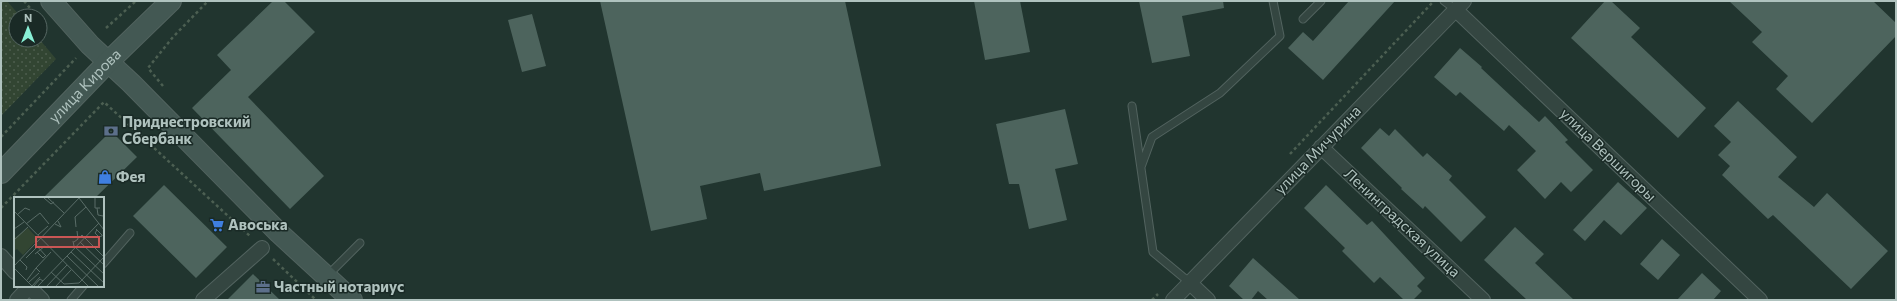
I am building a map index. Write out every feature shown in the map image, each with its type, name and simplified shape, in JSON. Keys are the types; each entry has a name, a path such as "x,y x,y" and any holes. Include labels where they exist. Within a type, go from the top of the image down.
{"street":[{"path":"51,1 90,45 131,83 279,233 352,300"},
{"name":"улица Кирова","path":"1,173 108,62 171,1"},
{"name":"улица Мичурина","path":"1173,300 1184,278 1322,147 1460,6"},
{"name":"улица Вершигоры","path":"1460,6 1760,300"},
{"name":"Ленинградская улица","path":"1322,147 1483,300"},
{"path":"203,300 262,248"},
{"path":"1,256 14,271"},
{"path":"1184,278 1208,300"},
{"path":"17,300 29,287 42,300"}],"lane":[{"path":"1141,167 1152,137 1220,92 1280,36 1273,1"},
{"path":"1303,19 1321,1"},
{"path":"1444,1 1460,6"},
{"path":"1132,106 1153,252 1184,278"},
{"path":"104,263 130,234"},
{"path":"327,277 360,243"},
{"path":"71,300 82,287"}],"path":[{"path":"106,28 136,1"},
{"path":"167,91 148,68 173,37 208,1"},
{"path":"1287,157 1434,1"},
{"path":"1,137 76,58 71,53"},
{"path":"1,208 104,102 316,300"},
{"path":"1152,300 1184,278"}],"green space":[{"path":"1,1 7,1 13,8 8,8 8,48 47,48 56,59 1,116"}],"building":[{"path":"273,1 284,1 315,32 248,97 324,176 290,209 192,108 231,70 217,55"},
{"path":"600,1 845,1 881,166 764,191 760,173 700,186 707,219 651,231"},
{"path":"974,1 1020,1 1030,52 985,60"},
{"path":"1139,1 1223,1 1224,8 1182,16 1190,56 1152,63"},
{"path":"1349,1 1395,1 1323,80 1288,48 1303,32 1313,41"},
{"path":"1605,1 1611,1 1640,28 1631,37 1706,108 1678,138 1571,38"},
{"path":"1729,1 1873,1 1896,23 1896,36 1812,123 1776,89 1788,76 1752,42 1762,32"},
{"path":"532,14 546,66 522,72 508,20"},
{"path":"1460,48 1539,122 1545,116 1568,140 1565,142 1593,170 1571,192 1561,182 1545,199 1517,170 1536,151 1509,125 1504,131 1460,92 1456,96 1434,77"},
{"path":"1738,101 1797,157 1778,177 1814,207 1827,193 1888,251 1851,289 1773,215 1768,219 1722,175 1730,166 1718,155 1731,142 1714,126"},
{"path":"1065,109 1078,164 1055,169 1067,220 1029,229 1019,184 1009,184 996,124"},
{"path":"1380,128 1389,136 1395,129 1423,157 1427,153 1452,176 1449,180 1486,217 1461,242 1425,206 1423,209 1401,189 1402,188 1361,148"},
{"path":"111,131 137,157 96,197 44,197"},
{"path":"1618,182 1647,208 1621,235 1604,220 1585,241 1573,230"},
{"path":"164,185 227,247 196,278 133,216"},
{"path":"1326,185 1367,225 1372,221 1425,278 1417,286 1422,291 1413,300 1404,300 1380,277 1374,283 1342,251 1345,248 1304,208"},
{"path":"1515,227 1544,254 1535,263 1574,300 1527,300 1484,260"},
{"path":"1662,239 1680,255 1658,280 1640,264"},
{"path":"1253,258 1300,300 1268,300 1258,291 1251,300 1244,300 1229,286"},
{"path":"1702,273 1721,291 1713,300 1677,300"},
{"path":"253,274 280,300 227,300"}],"place":[{"name":"Приднестровский Сбербанк","path":"111,131"},
{"name":"Фея","path":"105,177"},
{"name":"Авоська","path":"217,225"},
{"name":"Частный нотариус","path":"263,287"}]}
